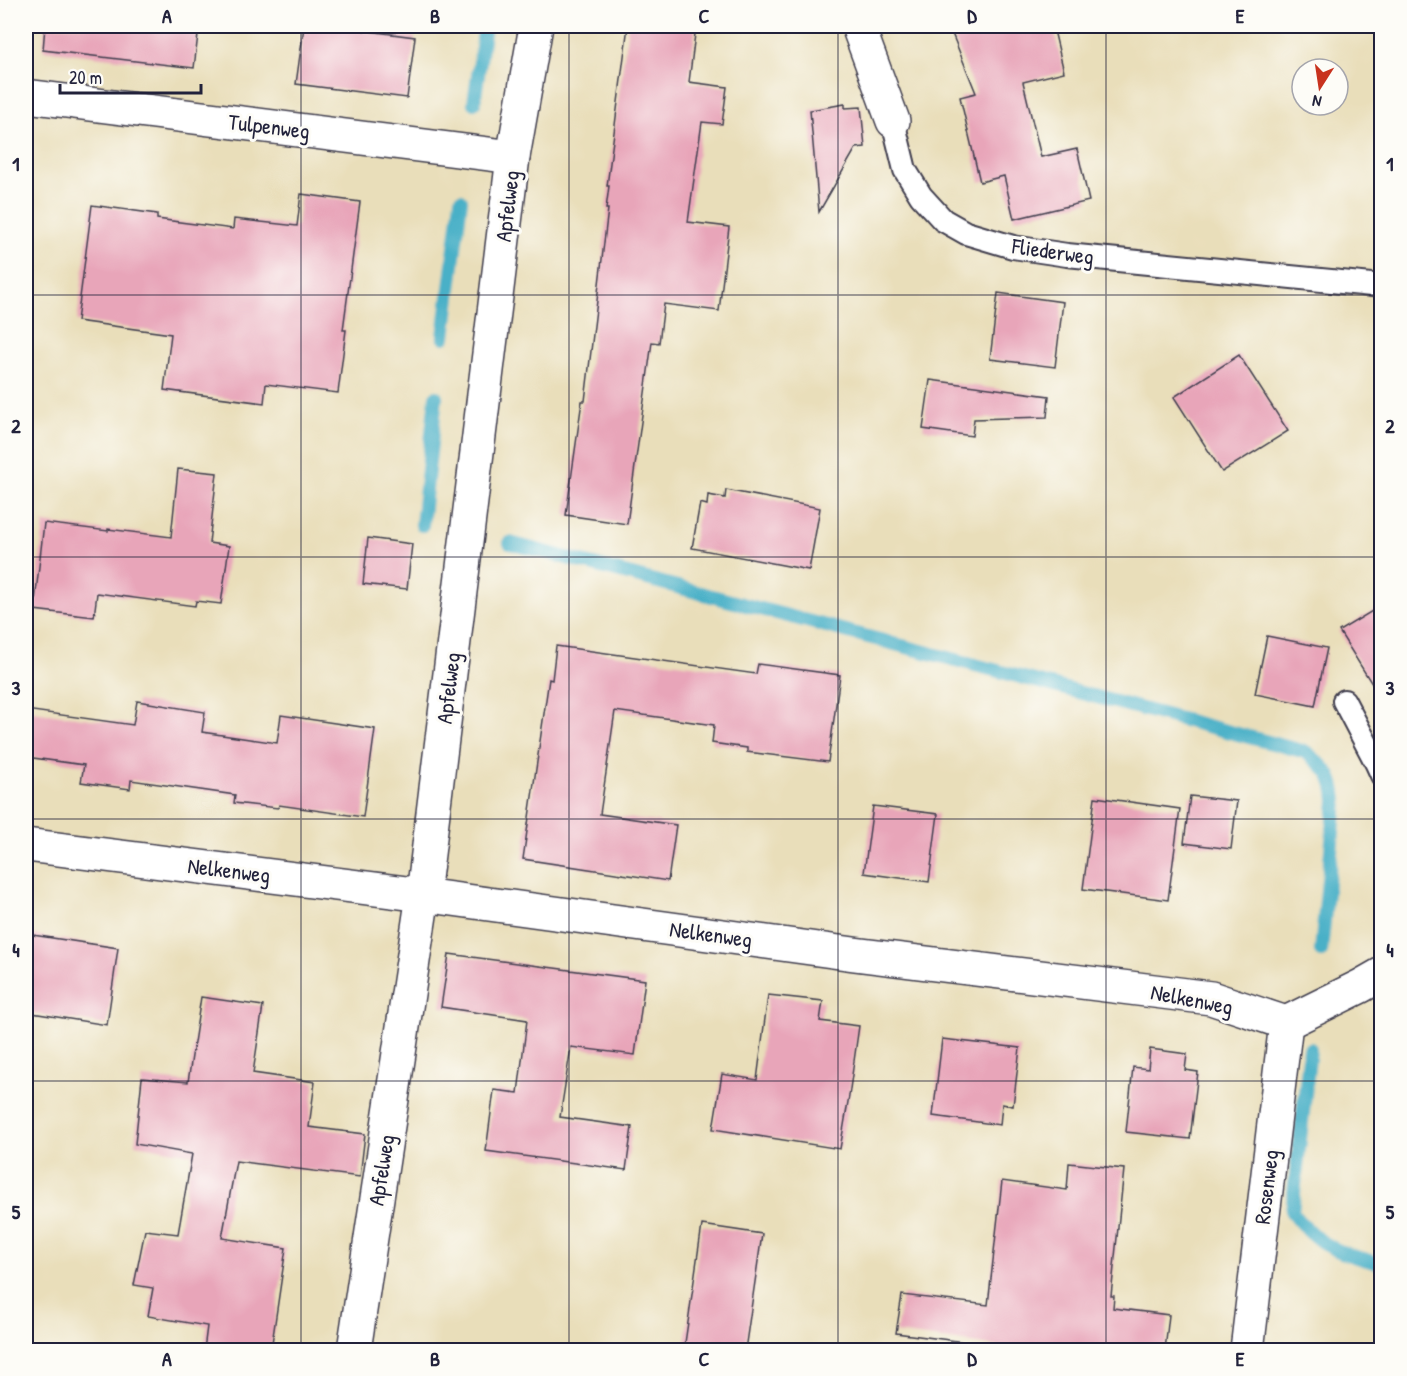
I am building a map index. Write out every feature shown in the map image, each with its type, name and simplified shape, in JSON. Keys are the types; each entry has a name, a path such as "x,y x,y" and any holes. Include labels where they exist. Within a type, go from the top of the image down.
{"street":[{"name":"Apfelweg","path":"354,1350 423,895 513,157 536,26"},
{"name":"Fliederweg","path":"858,26 893,121"},
{"name":"Tulpenweg","path":"26,96 513,157"},
{"name":"Nelkenweg","path":"26,844 842,952 1211,998 1286,1023"},
{"path":"1286,1023 1382,974"},
{"name":"Rosenweg","path":"1247,1350 1286,1023"}],"lane":[{"name":"Fliederweg","path":"893,121 905,170 921,196 943,220 966,233 1013,247 1067,255 1382,286"},
{"path":"1344,701 1382,775"}],"building":[{"path":"45,26 199,26 194,68 43,50"},
{"path":"304,26 329,26 415,37 407,98 296,84"},
{"path":"628,26 696,26 689,82 727,87 722,124 702,122 688,222 729,227 719,311 664,304 659,343 652,342 627,524 566,515 582,401 585,401 608,209 606,209 609,186 607,186"},
{"path":"949,26 1053,26 1064,72 1023,82 1041,157 1077,149 1089,201 1014,219 1004,176 980,182 960,97 976,93"},
{"path":"845,104 845,108 861,107 865,147 856,148 819,212 810,110"},
{"path":"301,194 360,202 343,330 346,330 338,393 266,384 264,403 164,390 171,334 77,321 92,205 157,214 157,219 233,229 234,219 297,226"},
{"path":"998,293 1063,302 1055,367 990,359"},
{"path":"1239,355 1288,431 1222,472 1174,397"},
{"path":"930,380 1049,396 1047,417 974,419 972,436 923,429"},
{"path":"178,469 217,473 209,543 229,546 221,604 196,601 195,606 97,593 94,617 34,610 44,523 171,537"},
{"path":"726,490 820,508 809,570 692,548 700,503 707,505 708,495 725,498"},
{"path":"368,538 412,544 407,589 363,584"},
{"path":"1382,605 1382,700 1339,631"},
{"path":"1267,636 1327,648 1315,706 1255,694"},
{"path":"556,646 756,674 758,664 840,675 828,762 747,752 747,748 712,743 714,725 615,711 600,814 676,825 668,881 523,859 549,679 552,680"},
{"path":"137,701 205,712 202,732 277,743 281,715 375,729 363,817 279,805 278,808 234,803 235,795 131,780 130,789 81,782 84,765 26,757 26,710 133,725"},
{"path":"1190,796 1237,801 1231,849 1184,843"},
{"path":"1095,797 1180,809 1168,900 1083,889"},
{"path":"873,806 938,814 929,882 864,873"},
{"path":"26,934 118,948 107,1025 26,1012"},
{"path":"449,954 645,980 635,1055 571,1047 560,1117 632,1127 626,1170 486,1151 494,1090 518,1093 527,1020 441,1007"},
{"path":"768,995 823,1001 820,1021 859,1026 840,1149 713,1129 722,1074 757,1080"},
{"path":"201,997 263,1006 253,1073 315,1082 309,1127 365,1134 360,1177 236,1161 222,1238 286,1248 271,1350 204,1350 207,1326 148,1316 153,1288 134,1285 145,1230 178,1234 192,1154 135,1144 142,1078 188,1082"},
{"path":"942,1039 1020,1048 1013,1106 1002,1104 1000,1125 933,1116"},
{"path":"1150,1049 1187,1054 1185,1070 1198,1072 1190,1139 1126,1132 1133,1067 1148,1069"},
{"path":"1069,1163 1124,1169 1111,1296 1114,1296 1113,1308 1169,1315 1165,1350 998,1350 998,1347 896,1333 902,1295 988,1305 1002,1181 1067,1190"},
{"path":"702,1225 762,1234 745,1350 684,1350"}],"waterway":[{"path":"474,103 485,26"},
{"path":"444,337 461,200"},
{"path":"422,525 436,397"},
{"path":"510,543 1306,752 1328,772 1336,801 1321,951"},
{"path":"1310,1049 1292,1212 1312,1234 1331,1247 1382,1264"}]}
